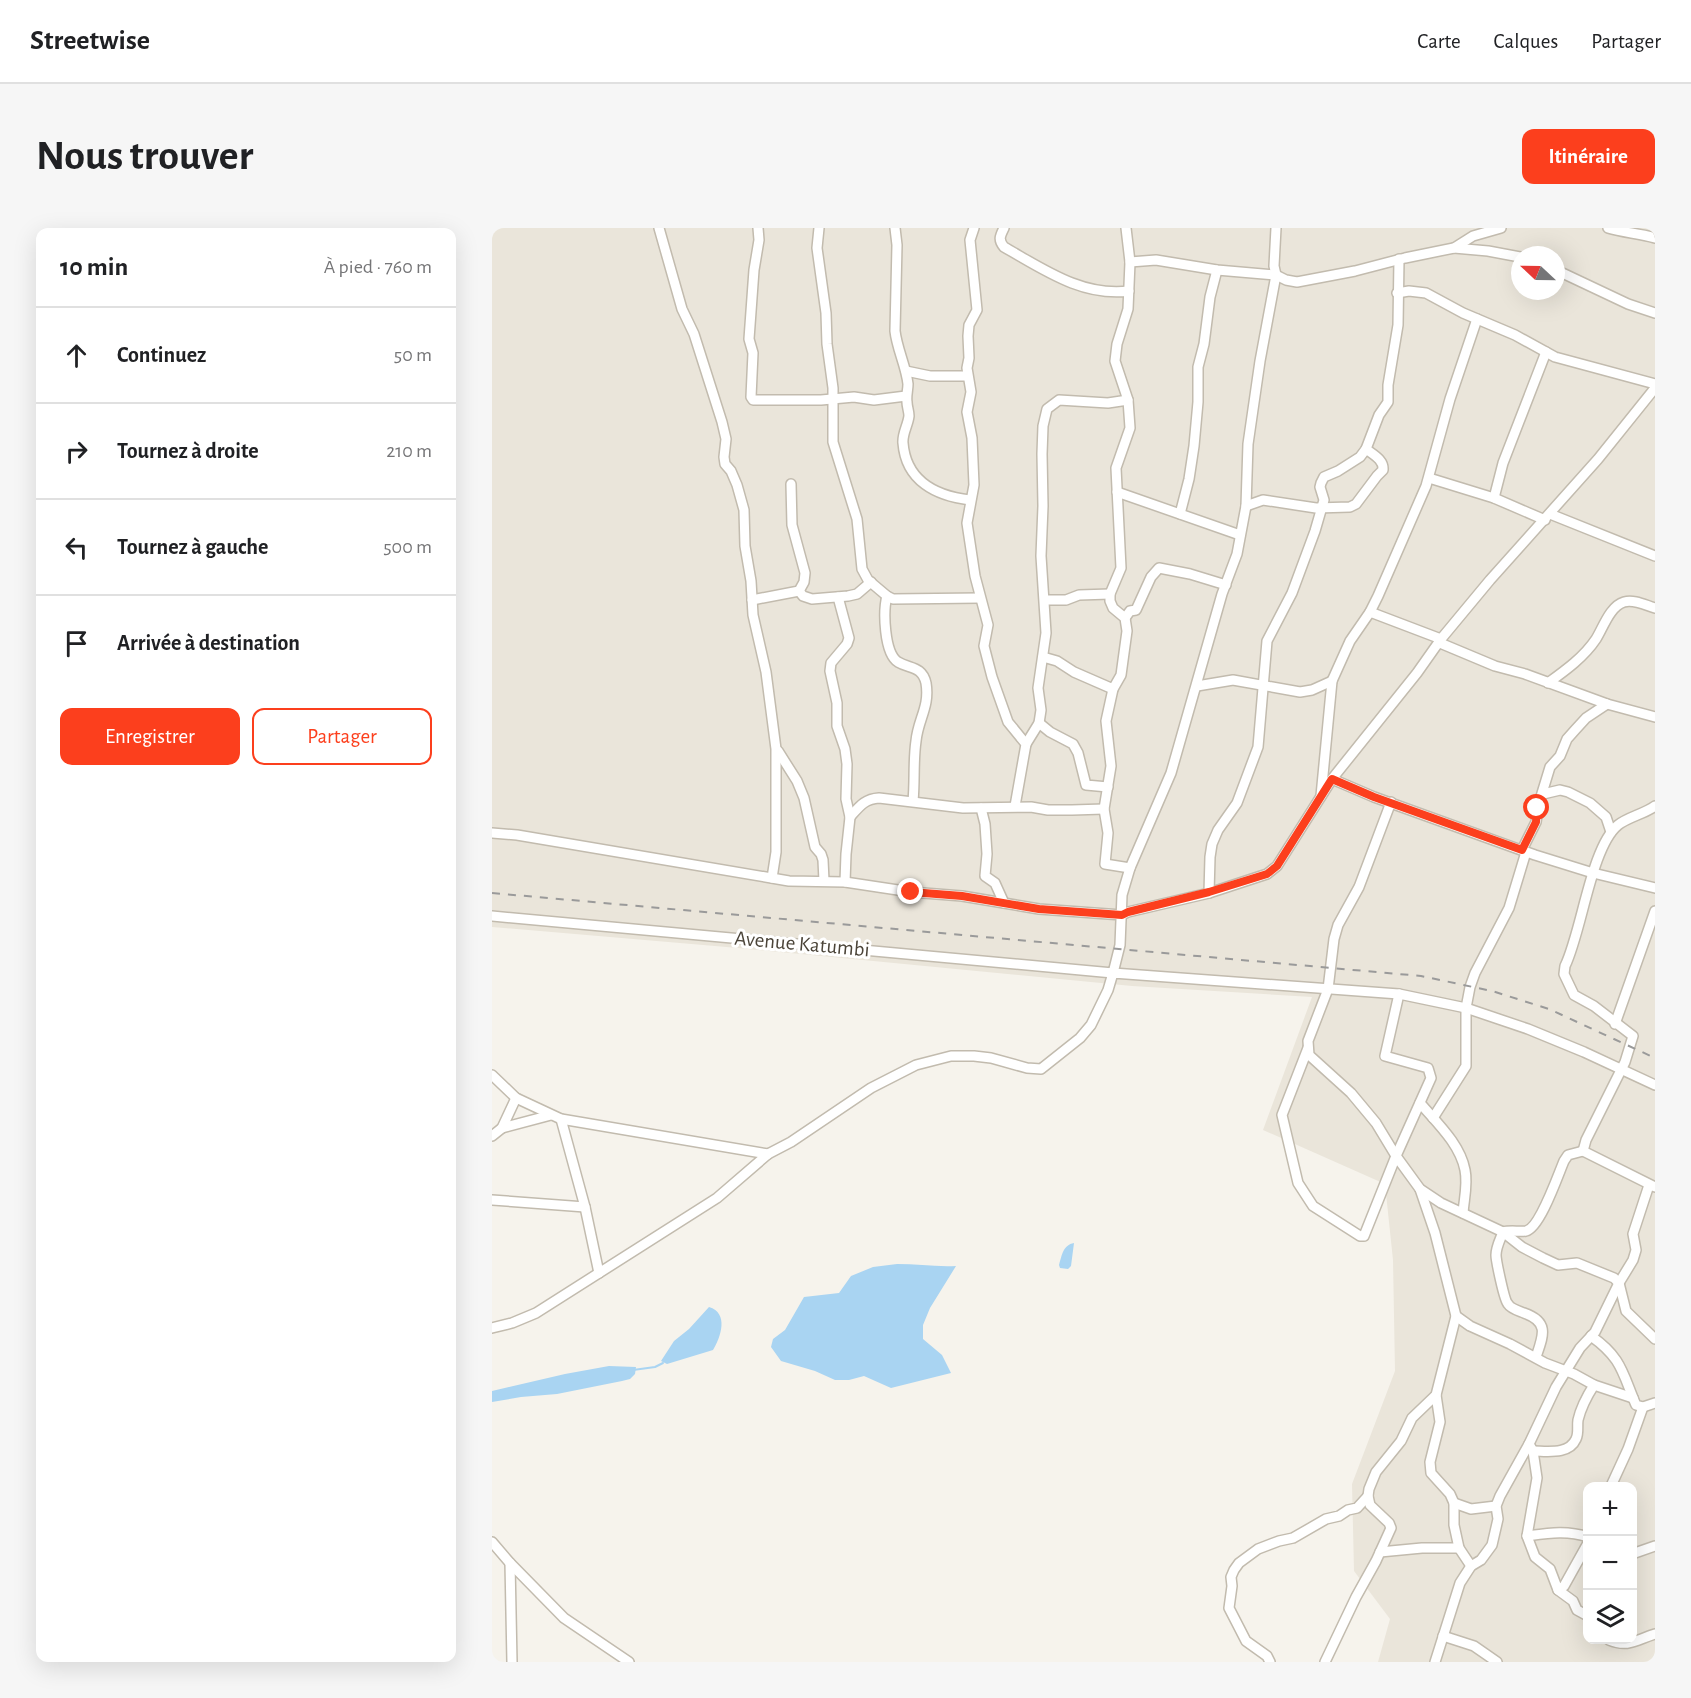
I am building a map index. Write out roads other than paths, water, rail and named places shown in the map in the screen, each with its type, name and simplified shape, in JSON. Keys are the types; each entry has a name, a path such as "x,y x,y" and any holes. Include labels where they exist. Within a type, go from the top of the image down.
{"street":[{"path":"659,228 682,309 694,334 722,422 726,439 725,464 738,485 744,510 745,546 751,581 753,615 766,672 776,749 776,852 772,878"},
{"path":"758,228 759,240 754,270 749,339 753,353 751,397 753,400 854,397 874,400 906,396"},
{"path":"819,228 817,248 826,313 833,399 833,442 857,519 862,569 871,582 887,596 903,600 980,598"},
{"path":"895,228 897,255 895,331 896,342 906,370 908,388 906,396 909,414 902,440 905,453 915,475 924,484 959,499 970,500"},
{"path":"974,228 970,240 977,310 969,326 968,376 971,392 967,412 971,430 974,485 967,523 980,598 988,625 984,646 992,677 1008,722 1026,744"},
{"path":"1004,228 1000,236 1000,243 1004,248 1064,280 1097,290 1129,291"},
{"path":"1125,618 1113,608 1110,594 1121,568 1116,468 1130,428 1128,400 1115,362 1116,344 1128,309 1130,262 1126,228"},
{"path":"492,1328 536,1313 717,1198 768,1154 791,1142 871,1088 916,1065 951,1056 974,1056 1041,1069 1080,1038 1091,1025 1107,990 1120,945 1122,895 1130,868 1165,790 1203,659 1237,554 1246,506 1248,444 1276,275 1274,266 1276,228"},
{"path":"1454,248 1473,236 1501,228"},
{"path":"1608,228 1621,232 1636,232 1655,238"},
{"path":"1130,262 1156,260 1217,270 1276,275 1297,282 1355,272 1454,248 1511,255"},
{"path":"1209,892 1212,844 1218,830 1237,803 1258,747 1267,641 1292,593 1322,508 1324,500 1320,487 1324,477 1352,464 1366,449 1373,427 1388,402 1388,385 1398,325 1399,260"},
{"path":"1180,514 1194,446 1198,367 1217,270"},
{"path":"1565,274 1629,304 1655,313"},
{"path":"492,833 517,835 789,881 845,882 1039,909 1122,915 1267,874 1277,866 1332,779 1440,641 1490,580 1598,459 1655,386 1555,357 1515,335 1426,293 1397,288"},
{"path":"1320,798 1332,681 1350,641 1370,612 1429,478 1450,399 1477,319"},
{"path":"1494,498 1503,463 1546,352"},
{"path":"906,370 930,376 968,376"},
{"path":"1015,807 1026,744 1039,723 1041,710 1038,688 1047,624 1041,564 1043,507 1041,454 1047,409 1059,400 1108,403 1128,400"},
{"path":"1246,506 1263,500 1322,508 1350,507 1356,504 1383,470 1384,465 1380,460 1366,449"},
{"path":"1429,478 1494,498 1655,556"},
{"path":"791,484 792,525 805,573 804,582 799,591"},
{"path":"1117,492 1240,535"},
{"path":"1130,868 1105,864 1108,833 1104,808 1111,766 1106,720 1113,689 1121,675 1127,631 1125,618 1130,610 1136,610 1151,577 1159,568 1190,574 1226,585"},
{"path":"799,591 803,596 812,599 838,597 857,594 871,582"},
{"path":"752,600 799,591"},
{"path":"1045,600 1066,600 1079,595 1110,594"},
{"path":"887,596 884,606 890,650 899,663 921,672 928,696 916,740 913,801"},
{"path":"838,597 849,638 847,644 831,663 830,671 837,703 837,726 845,749 846,799 850,817 845,882"},
{"path":"1548,683 1578,660 1596,640 1615,608 1623,602 1638,602 1655,608"},
{"path":"1370,612 1440,641 1471,657 1588,695 1607,704 1655,717"},
{"path":"1043,657 1057,661 1074,672 1113,689"},
{"path":"1197,686 1233,680 1300,692 1312,690 1332,681"},
{"path":"1312,690 1331,701"},
{"path":"1433,1118 1466,1065 1466,1008 1475,973 1509,908 1524,851 1536,822 1550,767 1560,756 1567,739 1586,718 1607,704"},
{"path":"1039,723 1072,744 1078,753 1086,785 1108,787"},
{"path":"776,749 797,781 804,798 815,848 821,854 824,881"},
{"path":"1332,779 1524,851 1593,873 1655,888"},
{"path":"1542,794 1560,790 1590,803 1606,817 1611,832"},
{"path":"850,817 863,802 870,799 913,801 963,808 1030,807 1048,810 1104,808"},
{"path":"1391,802 1359,887 1338,925 1330,962 1328,989 1308,1041 1308,1048 1309,1055 1351,1094 1376,1124 1420,1190 1435,1233 1456,1316 1436,1395 1440,1422 1430,1469 1431,1473 1448,1490 1454,1503 1454,1525 1459,1548 1471,1566"},
{"path":"1583,1151 1586,1140 1631,1047 1633,1036 1594,1006 1574,995 1564,974 1565,966 1582,917 1593,873 1611,832 1620,824 1655,806"},
{"path":"981,807 985,824 987,854 985,876 995,883 1004,903"},
{"path":"1616,1024 1655,911"},
{"name":"Avenue Katumbi","path":"492,916 1113,973 1398,994 1466,1008 1528,1029 1655,1085"},
{"path":"1308,1048 1282,1115 1298,1183 1313,1206 1360,1236 1364,1236 1396,1156 1431,1083 1428,1068 1385,1056 1398,994"},
{"path":"492,1075 516,1098 561,1119 768,1154"},
{"path":"495,1135 516,1098"},
{"path":"1420,1103 1454,1145 1463,1163 1466,1181 1462,1213"},
{"path":"495,1135 551,1115"},
{"path":"561,1119 585,1207 599,1273"},
{"path":"1434,1662 1460,1583 1471,1566 1481,1560 1492,1545 1497,1530 1496,1506 1506,1485 1531,1447 1556,1387 1580,1348 1591,1336 1633,1260 1636,1250 1633,1233 1652,1186 1583,1151 1568,1155 1532,1227 1527,1231 1503,1232"},
{"path":"1420,1190 1441,1203 1503,1232 1522,1247 1558,1265 1577,1263 1614,1278 1619,1283 1626,1311 1655,1339"},
{"path":"492,1200 585,1207"},
{"path":"1503,1232 1496,1255 1503,1295 1508,1305 1541,1322 1543,1330 1536,1357"},
{"path":"1456,1316 1470,1326 1638,1406 1655,1403"},
{"path":"1591,1336 1608,1348 1616,1359 1638,1406 1612,1482"},
{"path":"1531,1447 1554,1451 1571,1446 1576,1440 1578,1421 1586,1398 1594,1385"},
{"path":"1270,1662 1267,1656 1246,1641 1229,1608 1231,1577 1234,1570 1239,1563 1258,1549 1300,1535 1326,1519 1357,1508 1368,1496 1376,1472 1401,1441 1412,1418 1436,1395"},
{"path":"1531,1447 1537,1478 1527,1536 1535,1557 1550,1569 1558,1590 1573,1601 1577,1610 1583,1614"},
{"path":"1325,1662 1380,1552 1391,1525 1374,1511 1368,1496"},
{"path":"1454,1503 1471,1509 1496,1506"},
{"path":"1527,1536 1554,1532 1574,1532 1584,1536"},
{"path":"492,1542 564,1618 629,1662"},
{"path":"1637,1552 1655,1546"},
{"path":"1380,1552 1422,1548 1459,1548"},
{"path":"1558,1590 1564,1586 1583,1550"},
{"path":"510,1563 512,1662"},
{"path":"1637,1640 1655,1634"},
{"path":"1443,1636 1481,1649 1497,1662"}],"water":[{"path":"1074,1243 1071,1266 1068,1269 1060,1268 1064,1251 1067,1246"},
{"path":"897,1264 956,1266 930,1308 923,1325 923,1339 942,1355 951,1373 891,1388 864,1376 849,1380 835,1380 815,1371 781,1361 771,1347 773,1339 785,1330 804,1297 839,1293 851,1276 873,1267"},
{"path":"709,1307 719,1314 721,1320 721,1332 713,1350 667,1364 661,1361 674,1341 689,1329"},
{"path":"609,1366 636,1367 635,1374 630,1379 557,1394 492,1402 492,1391"}],"waterway":[{"path":"633,1370 655,1367 663,1363"}],"railway":[{"path":"492,893 1421,976 1492,991 1549,1009 1655,1058"}]}
